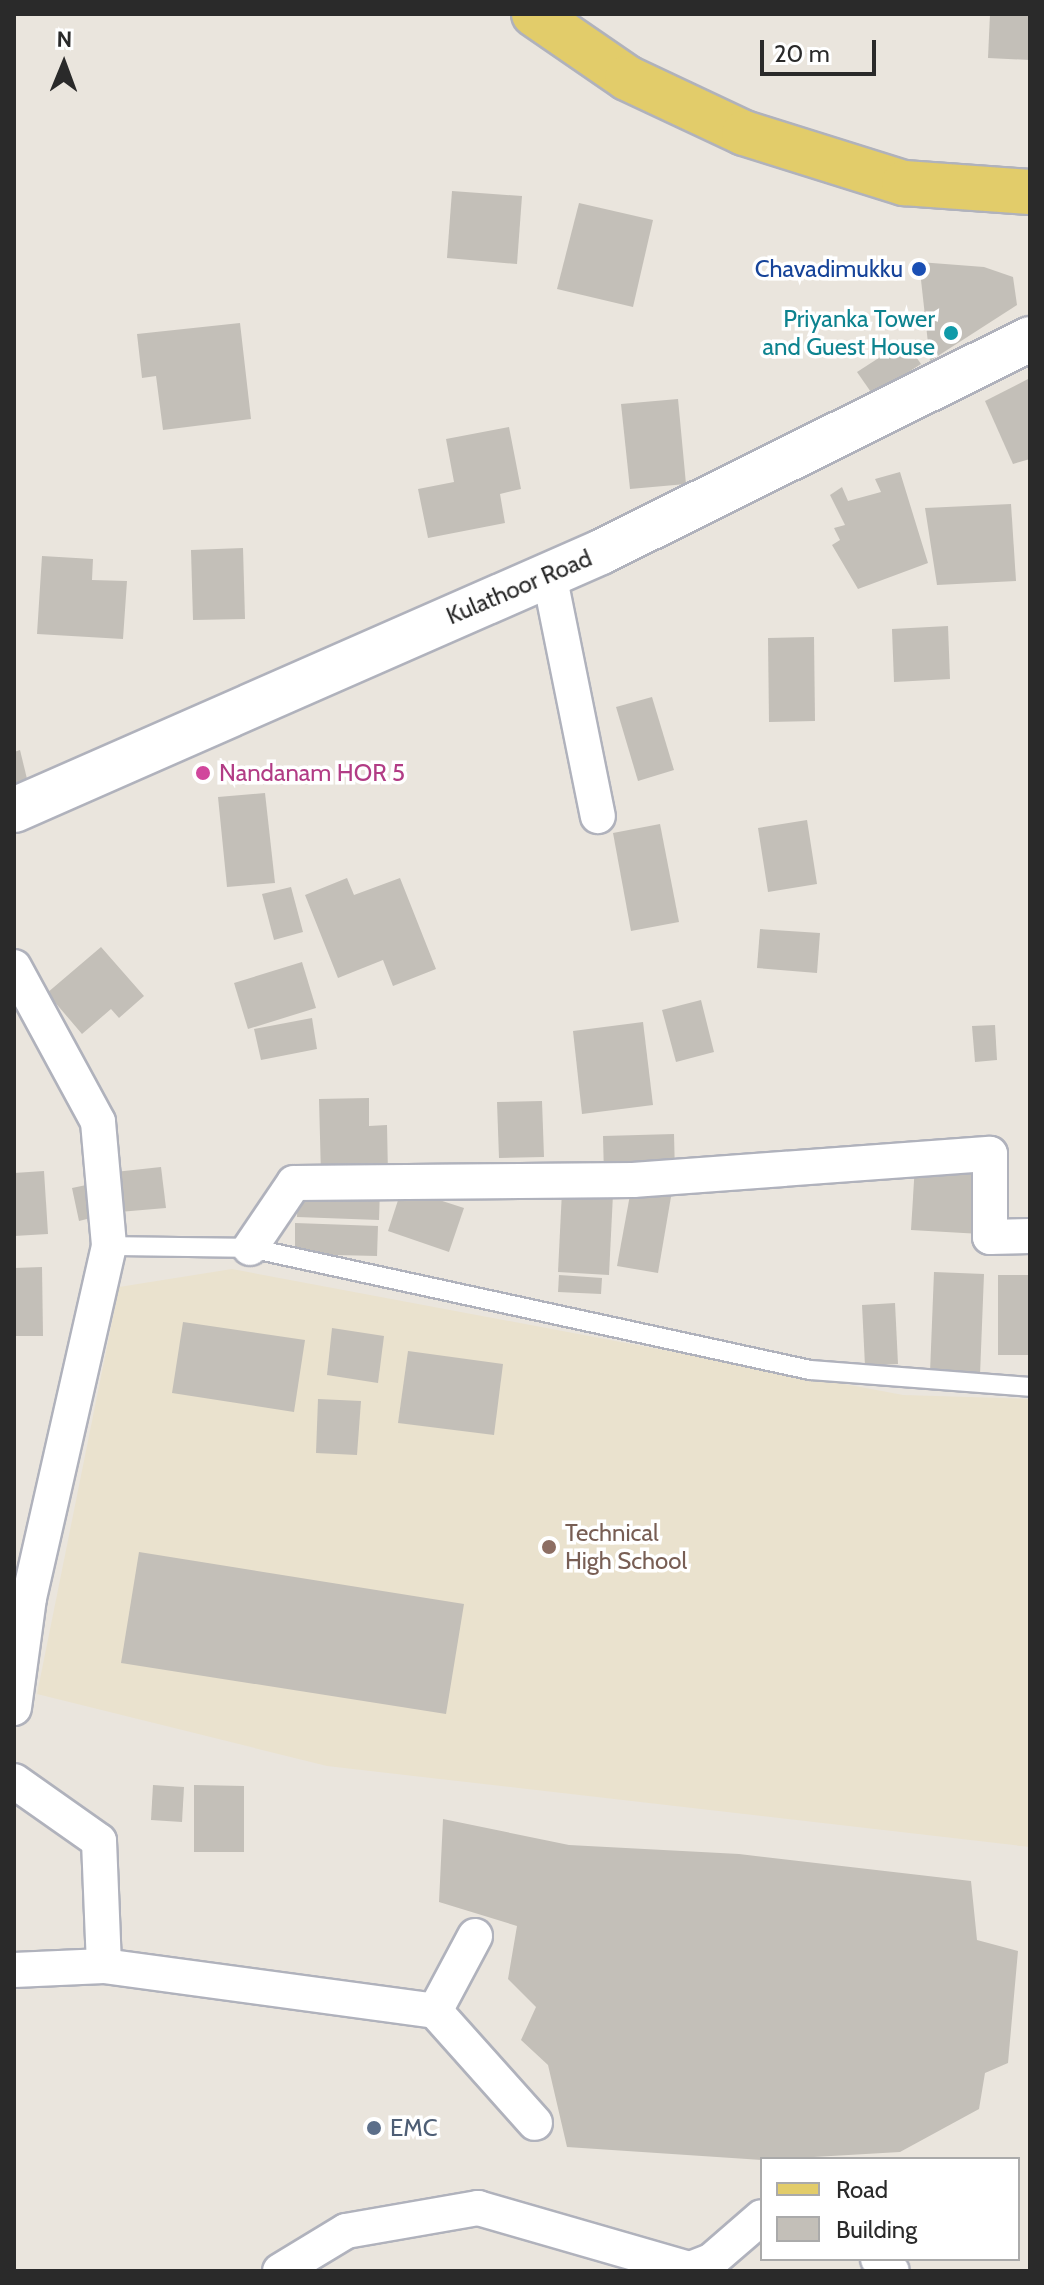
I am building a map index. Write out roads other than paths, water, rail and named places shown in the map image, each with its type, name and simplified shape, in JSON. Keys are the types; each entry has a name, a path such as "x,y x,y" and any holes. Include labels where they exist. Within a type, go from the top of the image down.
{"main road":[{"path":"557,21 627,78 744,133 904,183 1030,192"},
{"name":"Kulathoor Road","path":"14,810 549,574 1025,330"}],"street":[{"path":"549,574 598,816"},
{"path":"14,967 98,1122 109,1246 21,1597 14,1708"},
{"path":"250,1248 294,1183 633,1180 990,1154 990,1237 1030,1236"},
{"path":"14,1781 99,1841 104,1966"},
{"path":"435,2011 475,1936"},
{"path":"14,1970 104,1966 435,2011 535,2123"},
{"path":"280,2271 346,2231 478,2208 690,2269 711,2261 760,2219"}],"lane":[{"path":"109,1246 250,1248 457,1287 810,1370 1030,1387"}],"place":[{"name":"Chavadimukku","path":"919,269"},
{"name":"Priyanka Tower and Guest House","path":"951,333"},
{"name":"Nandanam HOR 5","path":"203,773"},
{"name":"Technical High School","path":"549,1547"},
{"name":"EMC","path":"374,2128"}]}
